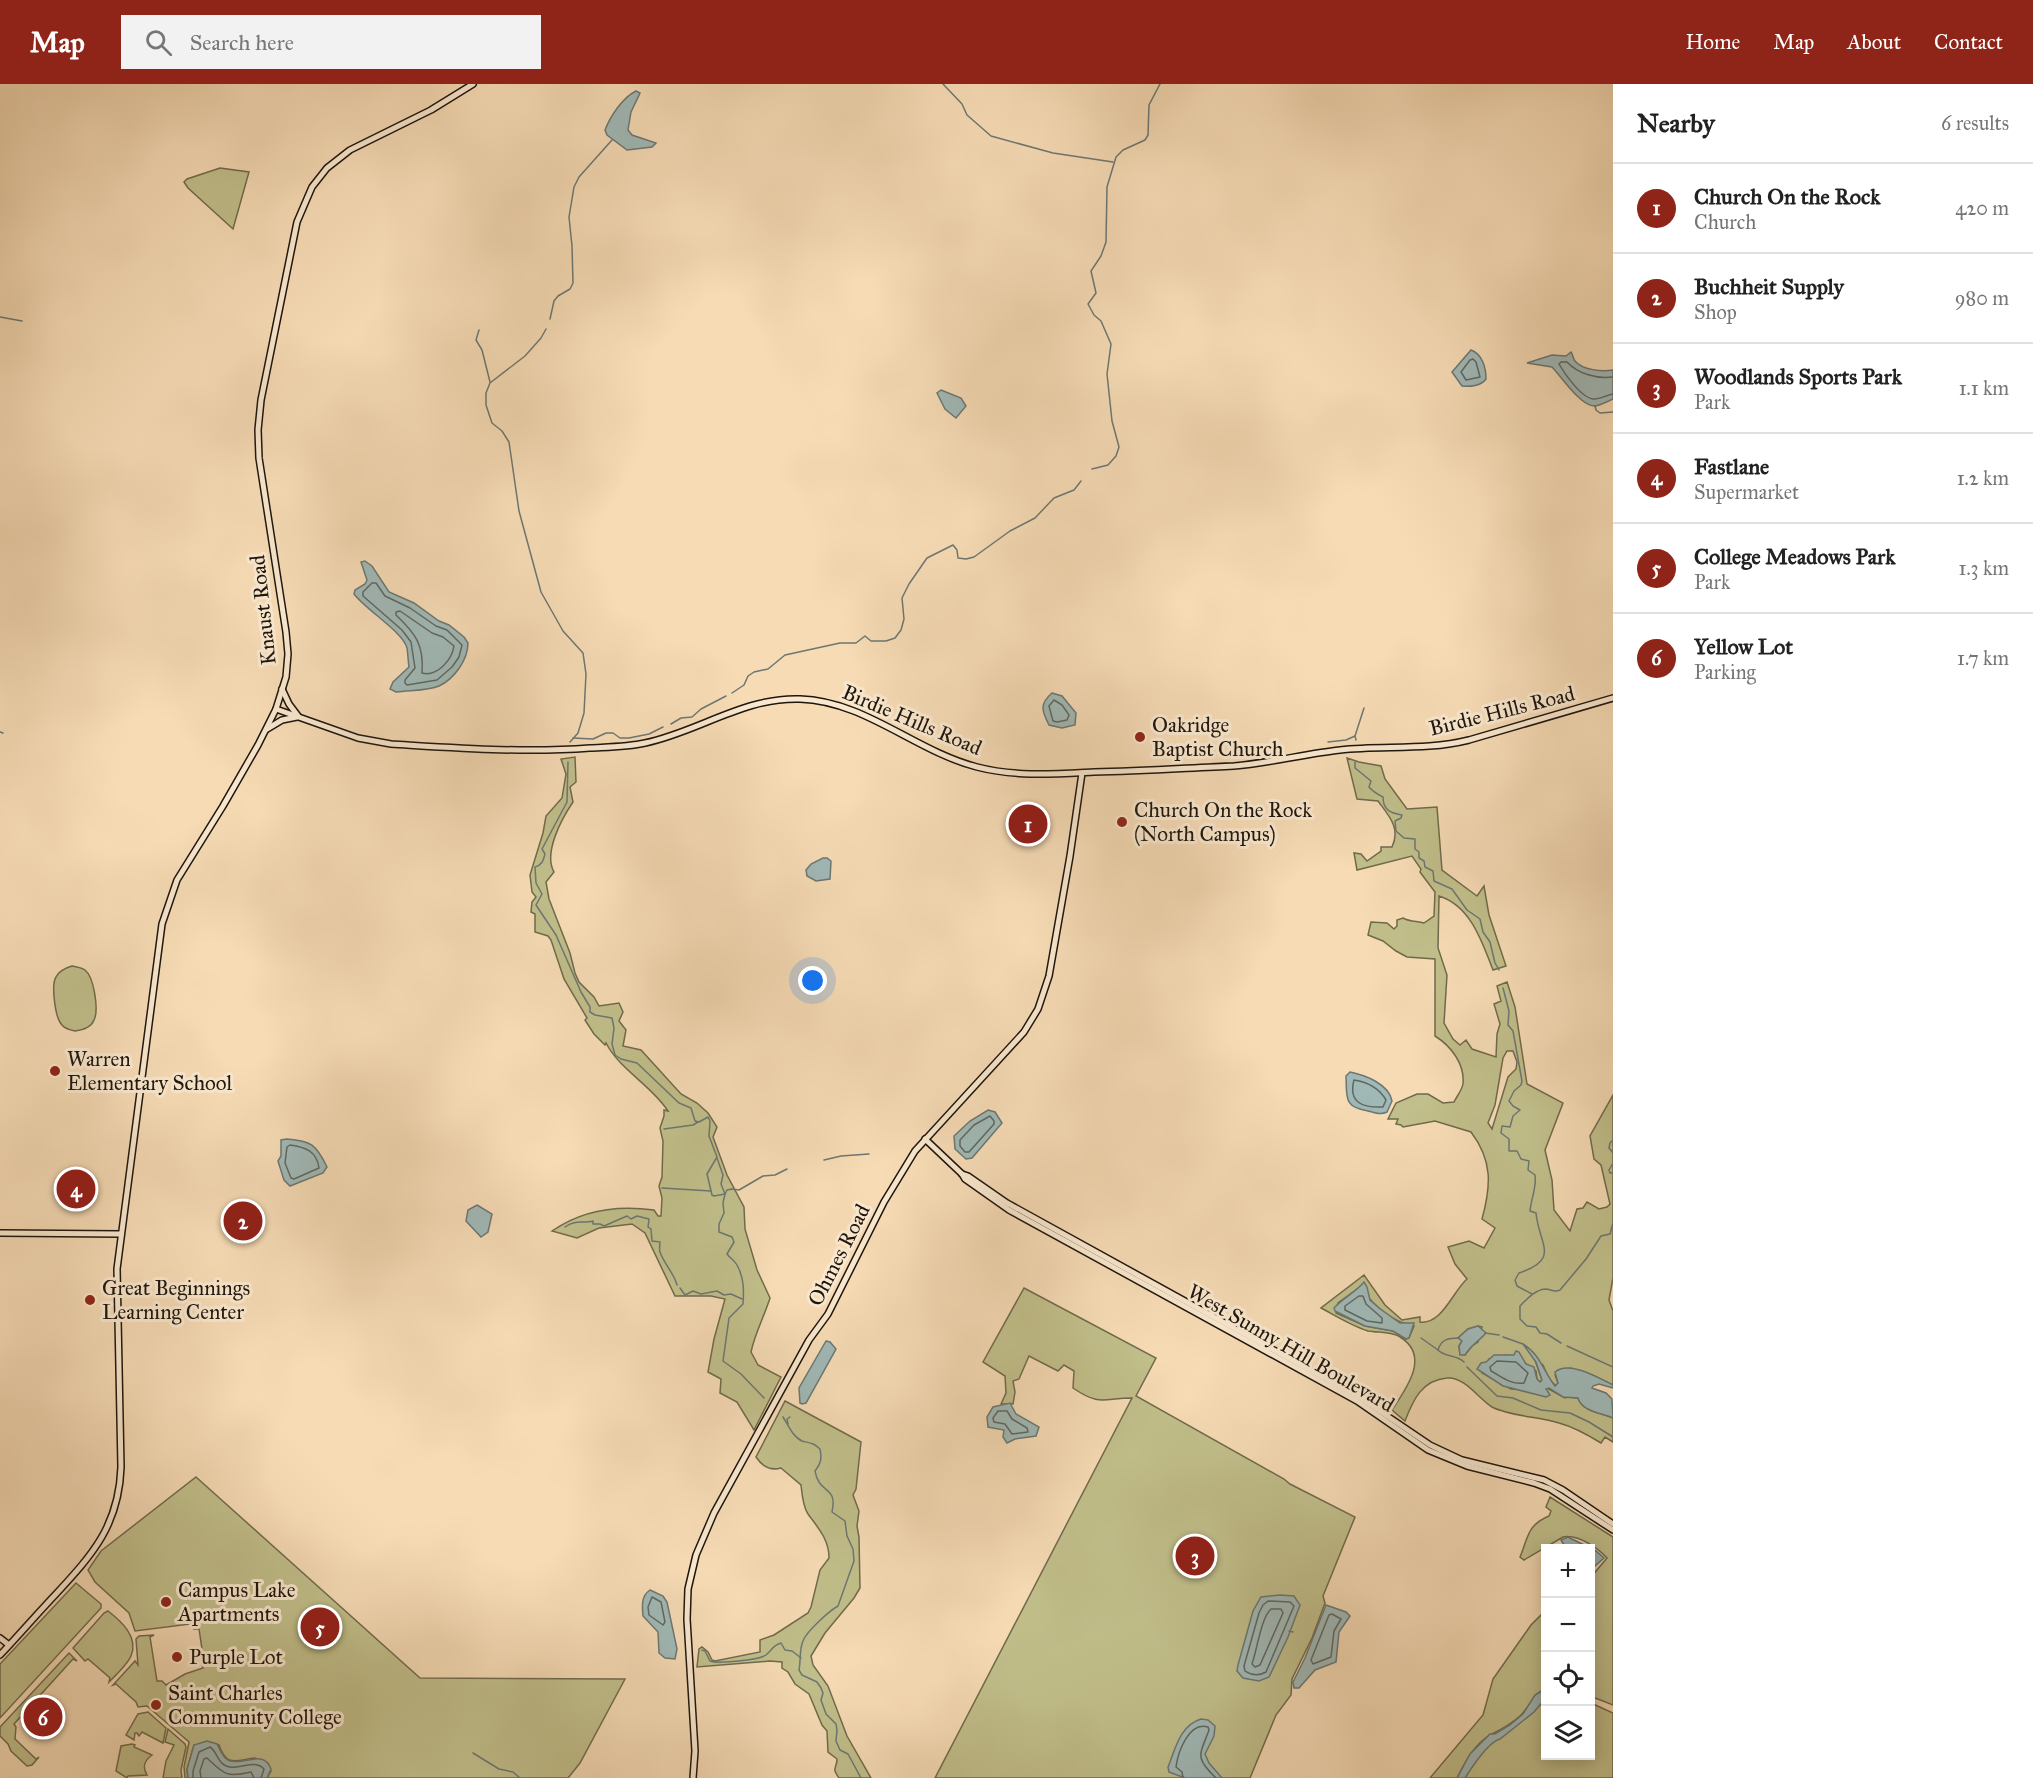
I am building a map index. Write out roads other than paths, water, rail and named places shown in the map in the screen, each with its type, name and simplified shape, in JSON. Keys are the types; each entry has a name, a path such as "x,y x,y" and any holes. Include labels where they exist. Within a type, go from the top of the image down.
{"main road":[{"name":"Knaust Road","path":"0,1655 93,1552 106,1531 115,1506 121,1467 117,1286 121,1234 165,915 181,873 224,806 266,730 276,709 287,671 288,646 260,466 258,430 261,400 299,214 316,182 340,157 356,146 431,110 473,84"},
{"path":"266,730 282,720 298,716 282,689"},
{"name":"Birdie Hills Road","path":"276,709 376,742 543,752 647,743 755,704 810,699 832,703 856,712 942,755 976,766 1034,775 1234,766 1340,750 1445,746 1613,698"},
{"name":"Ohmes Road","path":"693,1778 695,1751 687,1605 691,1572 696,1555 717,1508 809,1340 828,1314 884,1203 915,1151 1024,1032 1038,1009 1050,968 1082,773"},
{"name":"West Sunny Hill Boulevard","path":"925,1139 965,1179 1009,1210 1357,1401 1428,1450 1467,1466 1550,1489 1613,1530"},
{"name":"West Sunny Hill Boulevard","path":"962,1174 1007,1203 1359,1397 1430,1445 1462,1460 1544,1480 1613,1524"},
{"path":"0,1233 121,1234"},
{"path":"0,1638 9,1645"}],"water":[{"path":"636,91 640,93 631,112 628,130 632,135 656,143 652,147 627,150 607,135 605,130 617,108"},
{"path":"1471,350 1483,362 1486,379 1475,385 1462,386 1452,372"},
{"path":"1571,352 1575,361 1582,366 1598,370 1613,370 1613,399 1596,406 1590,405 1578,396 1552,367 1527,363 1552,355 1566,356"},
{"path":"941,390 961,398 966,406 956,418 945,409 937,393"},
{"path":"365,561 372,566 389,592 414,603 439,621 449,625 468,643 463,662 445,683 424,690 396,692 390,689 393,682 409,667 407,648 399,635 354,594 355,590 367,580 361,562"},
{"path":"1052,693 1062,696 1076,713 1075,725 1062,728 1049,725 1043,704"},
{"path":"823,858 831,861 830,879 816,881 807,876 806,870 811,864"},
{"path":"1350,1072 1369,1078 1386,1090 1392,1101 1387,1112 1376,1113 1350,1104 1346,1076"},
{"path":"988,1110 995,1112 1002,1123 972,1158 966,1159 955,1149 954,1136 970,1121"},
{"path":"287,1139 312,1145 327,1167 323,1173 290,1186 284,1180 278,1161 281,1156 281,1140"},
{"path":"477,1205 492,1214 488,1232 481,1237 466,1221 468,1210"},
{"path":"1364,1282 1370,1300 1379,1308 1400,1323 1414,1323 1409,1338 1406,1339 1393,1331 1365,1326 1335,1311 1334,1308 1338,1304"},
{"path":"1478,1326 1486,1333 1465,1355 1460,1355 1459,1346 1462,1341 1458,1338 1468,1329"},
{"path":"826,1341 836,1349 806,1403 802,1404 799,1388"},
{"path":"1523,1344 1538,1358 1555,1386 1558,1383 1555,1372 1568,1368 1584,1371 1613,1385 1613,1388 1599,1384 1592,1388 1606,1393 1612,1399 1613,1418 1587,1409 1578,1398 1563,1397 1549,1388 1546,1389 1550,1395 1546,1397 1503,1386 1477,1369 1481,1363 1494,1355 1514,1355 1516,1351 1526,1364 1534,1367 1540,1382 1542,1380 1536,1362"},
{"path":"1010,1403 1016,1414 1039,1427 1036,1436 1015,1439 1007,1443 1003,1437 1004,1430 988,1427 987,1417 993,1407"},
{"path":"1568,1537 1582,1544 1564,1544 1561,1540"},
{"path":"1595,1550 1604,1558 1595,1566"},
{"path":"650,1590 663,1596 667,1602 677,1649 675,1659 665,1658 659,1653 658,1632 643,1616 642,1605"},
{"path":"1294,1596 1300,1605 1288,1637 1269,1677 1259,1681 1243,1678 1237,1671 1253,1611 1261,1597"},
{"path":"1326,1605 1346,1612 1350,1616 1339,1632 1336,1662 1315,1670 1299,1688 1294,1688 1293,1682"},
{"path":"1541,1691 1541,1704 1534,1712 1490,1745 1465,1778 1457,1778 1470,1754 1490,1734 1495,1734 1510,1725 1523,1714 1535,1695"},
{"path":"1201,1719 1208,1720 1215,1726 1214,1736 1205,1754 1209,1763 1222,1778 1185,1778 1169,1772 1168,1767 1183,1732"},
{"path":"207,1741 217,1744 228,1760 234,1762 263,1760 271,1769 267,1778 188,1778 187,1769 194,1745"}],"waterway":[{"path":"943,84 962,104 967,115 991,136 1053,153 1113,162"},
{"path":"1092,469 1108,465 1116,456 1119,447 1112,421 1107,374 1111,344 1101,321 1094,315 1088,304 1096,293 1091,271 1101,256 1106,242 1107,187 1116,157 1123,150 1145,140 1148,135 1149,105 1160,84"},
{"path":"550,319 554,301 570,289 573,283 569,217 574,187 579,177 612,140"},
{"path":"0,317 22,321"},
{"path":"546,329 525,356 490,383 486,393 486,405 492,423 502,431 509,442 519,511 541,592 563,631 583,653 586,674 584,713 578,733 570,742"},
{"path":"479,330 476,340 482,350 490,382"},
{"path":"1595,406 1600,413 1613,412"},
{"path":"732,693 744,685 748,676 768,669 785,655 840,643 856,643 865,636 871,641 886,641 895,638 901,630 904,619 902,598 927,558 953,545 957,550 958,558 974,557 1010,531 1035,518 1054,498 1074,490 1081,481"},
{"path":"671,724 681,718 692,717 701,709 726,696"},
{"path":"1356,740 1355,736 1364,708"},
{"path":"573,738 593,739 606,733 613,733 620,738 629,738 649,734 663,727"},
{"path":"1328,742 1346,740 1355,736"},
{"path":"568,762 567,802 542,849 545,854 543,861 535,867 536,883 542,894 536,905 556,935 590,1007 590,1012 612,1018 614,1028 612,1044 615,1055 637,1063 679,1103 691,1108 695,1121 699,1122 708,1117 710,1121 709,1136 717,1157 707,1174 712,1195 725,1194 724,1213 719,1224 719,1232 732,1237 734,1242 727,1254 739,1270 743,1289 743,1304 729,1318 723,1361 741,1374 764,1398"},
{"path":"1355,762 1355,768 1371,781 1369,787 1383,797 1386,808 1402,815 1395,821 1396,831 1404,838 1415,839 1415,849 1419,852 1419,858 1424,861 1425,867 1433,871 1434,881 1452,889 1467,910 1480,919 1499,970"},
{"path":"1503,988 1509,1011 1508,1025 1513,1031 1522,1081 1509,1101 1520,1110 1513,1116 1510,1127 1502,1126 1501,1133 1509,1139 1509,1151 1517,1151 1521,1159 1529,1161 1528,1170 1535,1175 1530,1211 1536,1213 1544,1250 1544,1256 1540,1262 1519,1273 1515,1280 1517,1286 1532,1294"},
{"path":"664,1129 693,1125 698,1122"},
{"path":"1613,1140 1609,1148 1613,1153"},
{"path":"824,1160 869,1154"},
{"path":"717,1158 723,1175 721,1184 725,1194 727,1190 739,1190 763,1176 775,1175 787,1169"},
{"path":"1613,1163 1609,1170 1613,1173"},
{"path":"662,1188 711,1191"},
{"path":"565,1227 572,1223 593,1221 593,1224 604,1226 627,1216 631,1219 637,1216 649,1219 648,1227 651,1229 652,1241 660,1242 660,1252 677,1285"},
{"path":"1561,1343 1547,1334 1540,1333 1536,1327 1527,1326 1520,1319 1520,1306 1538,1291 1560,1290 1586,1259 1601,1236 1610,1234 1613,1223"},
{"path":"680,1288 685,1295 693,1291 701,1294 717,1291 742,1299"},
{"path":"1485,1333 1499,1335"},
{"path":"1503,1337 1523,1344"},
{"path":"1421,1338 1438,1350"},
{"path":"1459,1338 1446,1340 1441,1343 1438,1350 1464,1362"},
{"path":"1567,1346 1613,1367"},
{"path":"1467,1367 1497,1396 1513,1398 1541,1410 1570,1413 1613,1437"},
{"path":"783,1417 796,1437 820,1449 819,1466 815,1471 817,1479 830,1493 833,1503 832,1512 845,1521 847,1536 853,1549 854,1561 838,1606 808,1632 801,1648 799,1670 802,1675 817,1682 821,1688 823,1693 821,1700 826,1714 836,1724 836,1741 840,1750 848,1754 861,1778"},
{"path":"788,1424 787,1419 790,1417"},
{"path":"1289,1631 1293,1632"},
{"path":"702,1650 705,1651 710,1661 738,1661 762,1657 781,1643 785,1650 792,1651 801,1658"},
{"path":"473,1753 499,1769 513,1772 520,1778"}],"place":[{"name":"Oakridge Baptist Church","path":"1140,737"},
{"name":"Church On the Rock (North Campus)","path":"1122,822"},
{"name":"Church On the Rock","path":"1028,824"},
{"name":"Warren Elementary School","path":"55,1071"},
{"name":"Fastlane","path":"76,1189"},
{"name":"Buchheit Supply","path":"243,1221"},
{"name":"Great Beginnings Learning Center","path":"90,1300"},
{"name":"Woodlands Sports Park","path":"1195,1556"},
{"name":"Campus Lake Apartments","path":"166,1602"},
{"name":"College Meadows Park","path":"320,1627"},
{"name":"Purple Lot","path":"177,1657"},
{"name":"Saint Charles Community College","path":"156,1705"},
{"name":"Yellow Lot","path":"43,1717"}]}
